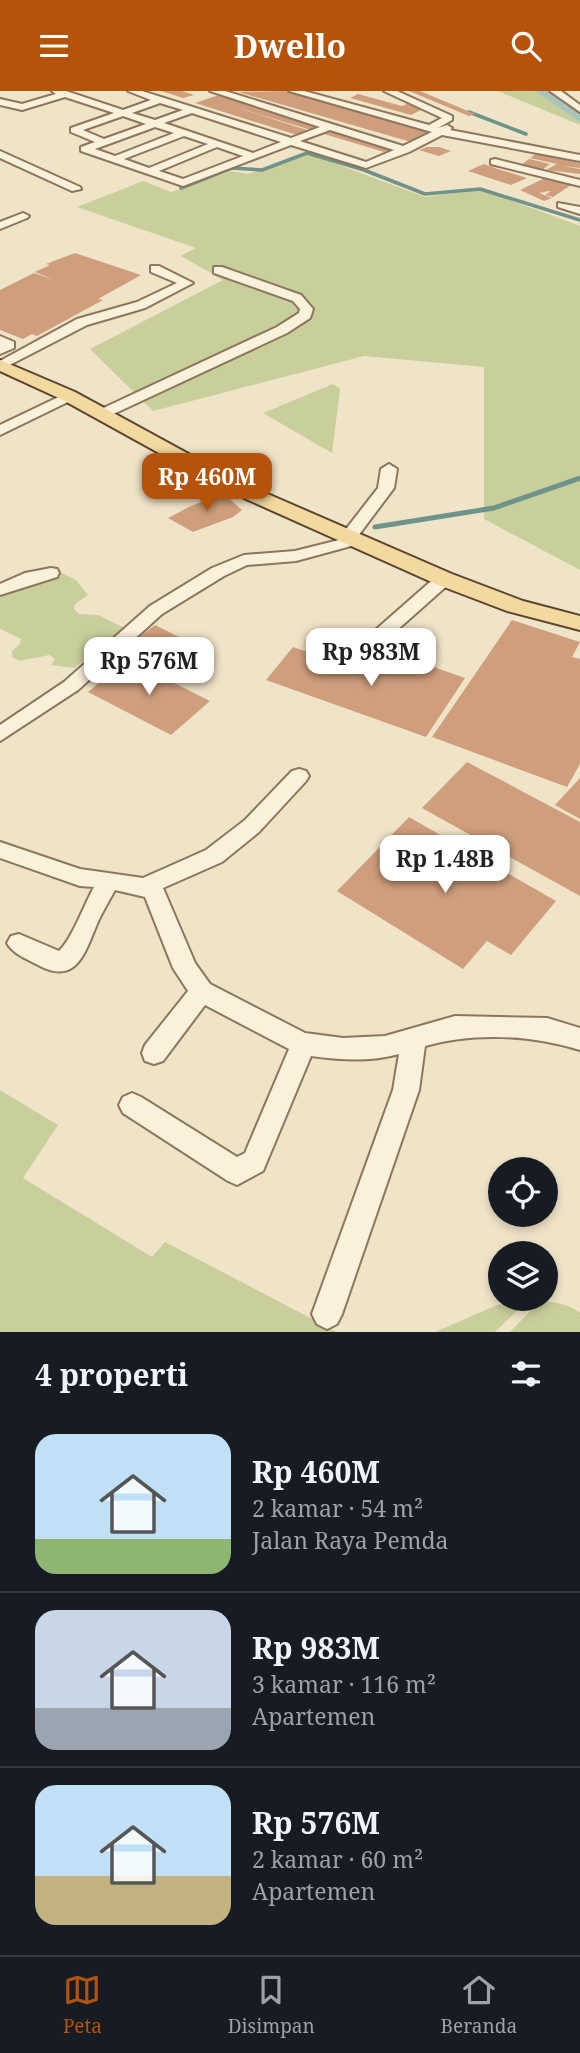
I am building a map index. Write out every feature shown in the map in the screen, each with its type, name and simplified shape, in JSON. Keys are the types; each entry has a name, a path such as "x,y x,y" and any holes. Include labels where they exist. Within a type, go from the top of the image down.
{"main road":[{"path":"0,360 207,474 444,579 515,605 580,623"}],"street":[{"path":"133,91 366,165 405,150 439,128 449,118 389,91"},
{"path":"294,91 439,128 578,154"},
{"path":"311,91 439,128"},
{"path":"555,91 580,109"},
{"path":"0,102 22,107 60,92 253,156"},
{"path":"176,105 213,93 405,150"},
{"path":"101,141 74,130 160,100"},
{"path":"70,111 93,103"},
{"path":"192,110 85,149 183,183 328,127"},
{"path":"113,160 184,133"},
{"path":"147,172 217,144"},
{"path":"0,154 76,189"},
{"path":"495,162 539,180 580,183"},
{"path":"562,205 580,211"},
{"path":"0,226 23,216"},
{"path":"0,360 82,322 141,305 187,283 155,269"},
{"path":"102,414 282,330 305,315 307,309 297,298 218,270"},
{"path":"0,340 9,345 0,360"},
{"path":"0,431 69,396"},
{"path":"4,726 71,686 156,610 218,572 244,560 296,556 352,538 386,488 388,469"},
{"path":"0,590 31,577 51,573"},
{"path":"416,666 380,651 377,645 378,637 444,579"},
{"path":"146,886 214,856 252,826 299,776"},
{"path":"0,851 48,868 108,883 146,886 154,891 163,907 185,968 202,991 275,1032 304,1044 354,1048 385,1047 455,1027 547,1029 580,1039"},
{"path":"19,943 50,960 64,961 78,948 86,923 108,883"},
{"path":"154,1053 202,991"},
{"path":"327,1314 406,1090 414,1040"},
{"path":"132,1105 237,1172 254,1162 304,1044"}],"green space":[{"path":"498,91 550,91 580,110 580,125"},
{"path":"307,153 425,197 480,189 580,226 580,570 484,519 484,367 364,356 153,411 90,349 223,280 181,256 196,248 77,207 143,181 171,192 232,171 248,174"},
{"path":"333,384 340,389 332,453 263,413"},
{"path":"62,573 76,580 88,595 75,604 74,609 79,614 98,615 125,628 74,668 51,665 55,659 49,655 20,661 12,657 12,651 20,644 21,639 0,629 0,590 28,579"},
{"path":"0,1090 58,1125 23,1178 152,1257 165,1242 337,1332 0,1332"},
{"path":"558,1303 580,1313 580,1332 510,1332 530,1311 558,1311"},
{"path":"488,1309 517,1311 495,1332 435,1332"}],"building":[{"path":"161,91 182,91 194,95 183,98"},
{"path":"285,91 433,133 411,142 238,92"},
{"path":"409,91 420,91 475,114 469,116"},
{"path":"358,94 402,106 407,104 425,108 411,115 350,98"},
{"path":"219,95 324,127 314,131 232,106 310,131 300,136 195,103"},
{"path":"335,130 395,147 384,152 324,134"},
{"path":"427,147 451,151 439,156 419,150"},
{"path":"536,154 580,163 580,168 562,166 580,169 580,174 546,170 557,164 530,158"},
{"path":"529,159 550,164 542,170 521,165"},
{"path":"484,164 527,178 511,185 468,171"},
{"path":"547,177 571,185 553,197 545,195 551,191 539,193 552,198 544,201 520,190"},
{"path":"75,253 141,275 98,299 103,300 37,336 32,334 23,339 0,330 0,290 34,273 54,280 35,272 50,265 46,264"},
{"path":"224,494 242,510 233,517 193,532 168,518 191,506"},
{"path":"512,620 580,642 572,657 580,659 580,764 567,787 432,737"},
{"path":"155,625 191,643 154,672 118,653"},
{"path":"293,647 342,664 352,651 422,674 428,665 465,678 426,737 266,680"},
{"path":"127,660 210,701 171,735 88,692"},
{"path":"467,762 580,822 580,896 422,808"},
{"path":"580,778 580,819 555,805"},
{"path":"409,817 556,901 511,955 487,941 463,969 337,891"}],"waterway":[{"path":"543,91 580,117"},
{"path":"469,112 526,134"},
{"path":"181,188 232,168 262,170 307,153 364,170 425,194 480,189 580,220"},
{"path":"375,527 494,508 580,478"}]}
